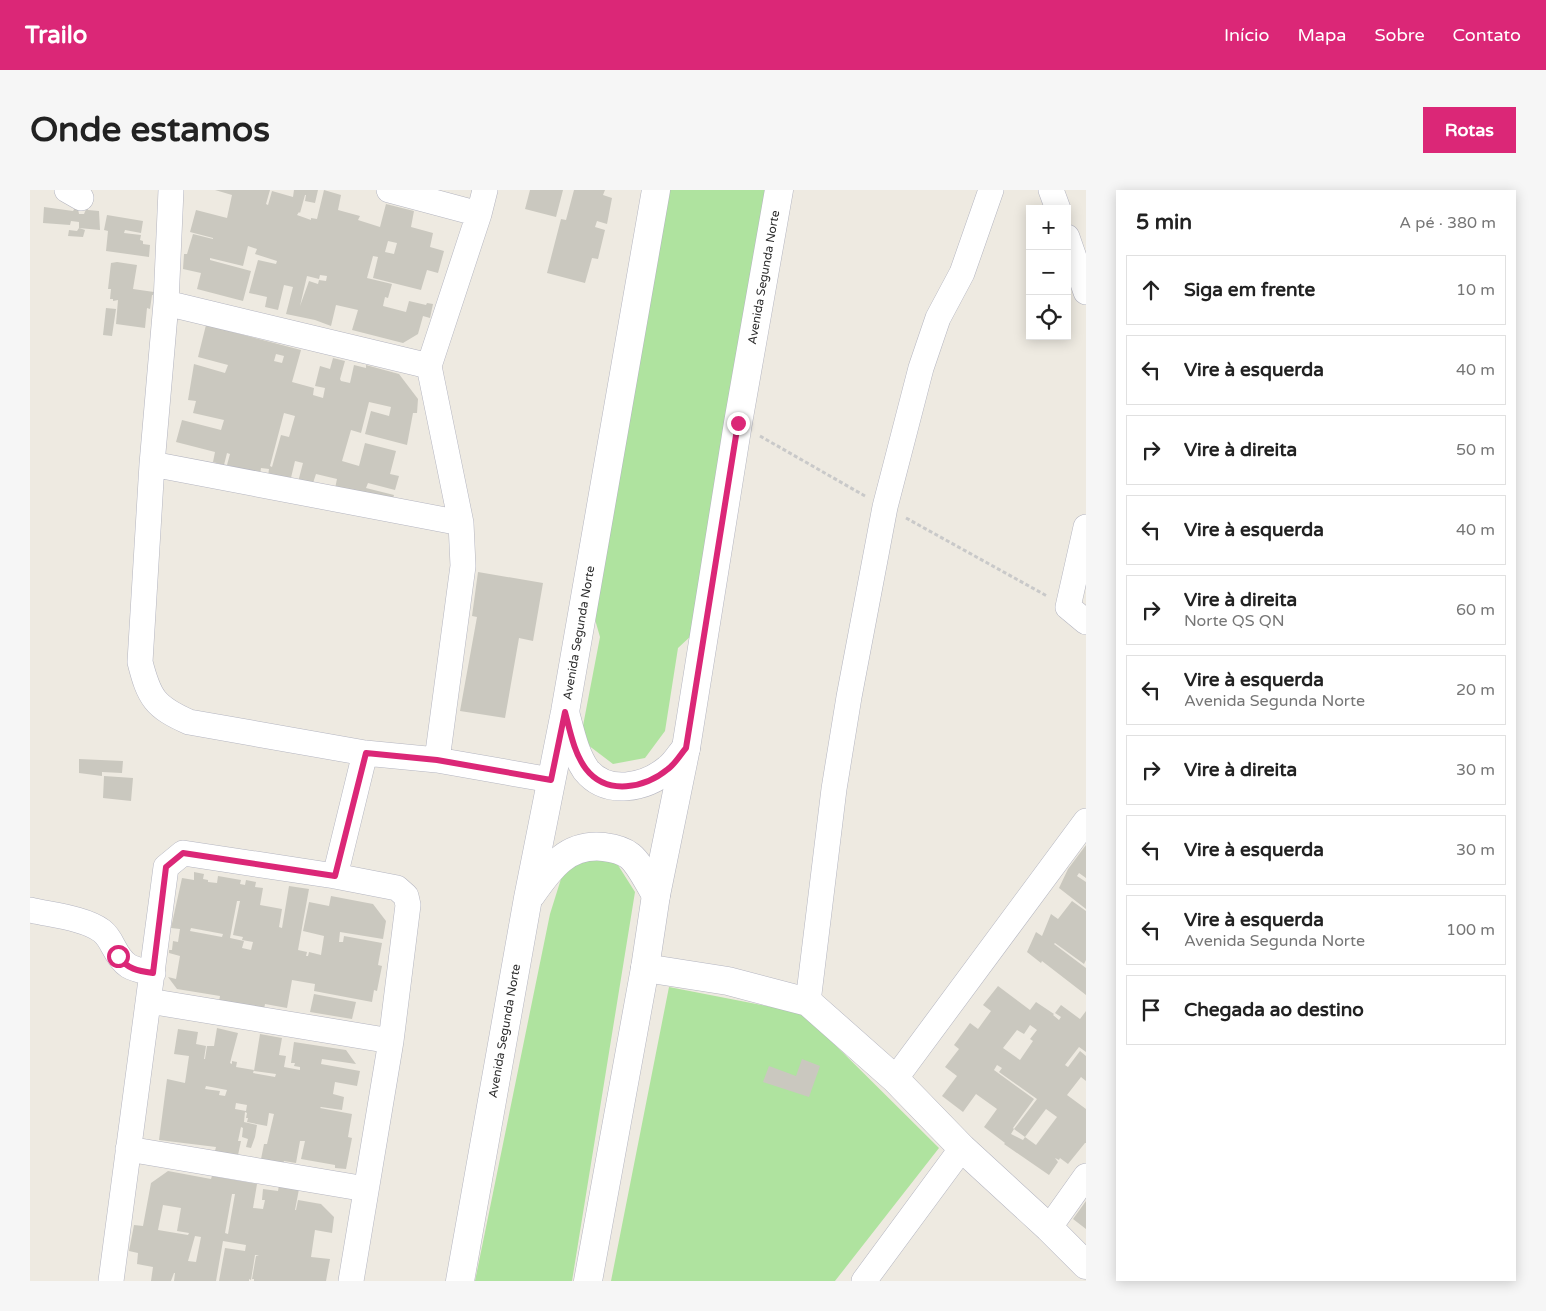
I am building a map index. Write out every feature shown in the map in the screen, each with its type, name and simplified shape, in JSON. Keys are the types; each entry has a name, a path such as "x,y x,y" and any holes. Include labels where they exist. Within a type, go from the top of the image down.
{"main road":[{"name":"Avenida Segunda Norte","path":"460,1281 528,898 565,712 656,190"},
{"name":"Avenida Segunda Norte","path":"588,1281 645,968 656,895 686,748 738,423 780,190"},
{"path":"565,712 576,752 587,770 601,783 616,787 635,786 652,780 669,768 686,748"},
{"path":"528,898 557,861 574,850 593,846 611,848 630,856 656,895"},
{"path":"645,968 728,981 808,1002 895,1079 962,1148 1049,1228 1086,1265"}],"street":[{"path":"171,190 166,303 152,464 140,662 145,680 153,697 168,712 189,722 366,753 437,760 551,780"},
{"path":"389,190 479,214"},
{"path":"437,760 463,566 461,522 429,366 479,214 485,190"},
{"path":"808,1002 834,789 849,697 885,507 921,368 938,318 962,273 991,190"},
{"path":"1051,190 1057,205"},
{"path":"1071,249 1086,292"},
{"path":"166,303 429,366"},
{"path":"152,464 461,522"},
{"path":"1077,614 1086,527"},
{"path":"335,876 366,753"},
{"path":"895,1079 1086,821"},
{"path":"111,1281 166,867 183,853 335,876 397,888 406,896 408,905 391,1041 351,1281"},
{"path":"30,910 95,926 108,936 125,965 134,970 153,973"},
{"path":"148,1001 391,1041"},
{"path":"864,1281 962,1148"},
{"path":"128,1149 366,1189"},
{"path":"1049,1228 1086,1176"}],"path":[{"path":"738,423 1077,614"}],"green space":[{"path":"669,190 771,190 693,634 678,648 665,731 645,758 613,764 588,745 582,731 600,637 594,616"},
{"path":"591,857 616,862 635,892 572,1281 475,1281 550,914 565,866"},
{"path":"669,987 803,1013 939,1148 835,1281 611,1281"}],"building":[{"path":"215,190 270,190 266,204 268,205 272,191 293,197 294,190 318,190 315,203 305,201 305,195 300,213 297,215 311,220 311,218 317,219 324,190 341,195 338,210 360,216 358,220 380,227 386,204 414,211 411,227 433,233 430,247 444,251 438,273 427,270 421,290 373,278 378,257 373,256 367,278 392,284 388,298 385,297 383,306 406,312 409,301 426,305 427,303 433,304 430,318 423,316 418,334 403,343 352,330 358,310 336,305 331,326 315,320 286,314 293,287 284,285 278,310 265,307 267,297 249,293 258,260 276,264 277,261 255,254 257,249 248,246 243,266 210,258 210,260 251,271 243,301 197,289 201,273 183,269 184,254 187,254 193,234 213,238 190,232 196,210 227,218 232,195","holes":["388,241 397,243 394,254 385,252","320,275 327,276 326,281 319,280 318,284 309,281 300,306 307,276 319,279"]},
{"path":"530,190 563,190 556,217 525,209"},
{"path":"574,190 605,190 603,195 612,198 607,224 597,221 595,227 605,230 598,259 592,258 585,283 547,273 561,219 566,220"},
{"path":"44,207 73,211 75,208 78,209 79,214 84,214 87,207 88,210 99,211 100,230 79,228 79,222 71,221 70,225 43,223"},
{"path":"107,215 143,221 141,233 125,230 124,233 141,235 140,240 143,241 143,244 150,245 149,257 106,251 108,231 104,230"},
{"path":"79,228 85,230 83,237 68,236 69,230 77,231"},
{"path":"111,263 137,265 133,289 154,292 150,309 147,308 145,328 116,324 118,300 113,301 113,299 110,299 111,289 108,289"},
{"path":"106,308 116,309 112,336 103,335"},
{"path":"206,325 301,350 292,382 314,388 313,395 323,398 325,388 315,386 320,366 330,369 333,358 345,361 341,381 350,383 354,365 366,368 366,365 399,374 418,399 417,413 413,413 407,445 365,434 371,411 389,416 391,407 369,402 361,433 351,430 342,461 359,466 365,443 396,451 390,474 399,476 395,490 368,483 366,488 394,495 390,508 334,493 337,479 316,474 312,486 298,482 303,463 295,461 290,482 268,476 269,469 261,468 260,474 227,465 230,454 227,453 224,465 213,462 215,452 176,442 182,420 221,430 224,420 193,413 196,401 188,400 194,364 225,373 228,365 198,357","holes":["276,354 284,356 282,363 274,361","284,413 295,416 289,437 281,435 272,467 270,466"]},
{"path":"478,572 543,583 533,641 519,638 505,718 460,711 477,617 472,616"},
{"path":"79,759 123,761 122,773 102,772 102,776 79,773"},
{"path":"104,776 133,778 131,801 103,798"},
{"path":"1086,845 1086,878 1079,873 1077,876 1086,882 1086,909 1059,888 1068,869"},
{"path":"194,872 204,874 203,879 208,880 208,882 217,883 218,876 241,880 240,884 245,885 246,880 256,882 255,887 263,888 260,905 282,909 279,927 282,928 289,886 309,889 298,950 307,952 306,956 308,956 309,952 321,955 324,936 303,931 309,902 329,906 331,896 373,904 386,921 383,939 340,932 339,942 343,942 344,936 382,943 378,965 382,966 377,991 374,990 372,1002 314,991 315,984 292,980 287,1008 265,1004 264,1010 219,1002 220,996 177,989 168,977 176,979 180,956 169,953 169,950 172,950 173,941 178,942 180,929 171,928 182,878 194,880","holes":["237,901 240,901 233,935 243,937 242,940 253,942 251,950 242,948 244,941 230,938","191,928 223,934 222,937 190,931"]},
{"path":"1072,901 1086,911 1086,960 1084,964 1054,944 1086,968 1086,995 1042,961 1041,963 1027,952 1036,932 1042,936 1051,914 1058,919"},
{"path":"998,986 1030,1010 1036,1002 1054,1014 1059,1020 1061,1017 1055,1013 1061,1005 1080,1019 1086,1011 1086,1052 1079,1047 1065,1065 1068,1067 1080,1051 1086,1056 1086,1081 1081,1077 1067,1095 1086,1109 1086,1143 1068,1164 1060,1158 1059,1160 1055,1158 1058,1162 1049,1175 1004,1144 984,1127 997,1109 976,1094 963,1112 942,1096 957,1076 945,1067 959,1049 954,1045 970,1023 978,1029 991,1011 983,1005","holes":["1030,1025 1037,1030 1030,1039 1033,1041 1020,1060 1003,1048 1017,1030 1024,1034","997,1065 1002,1068 999,1072 1037,1099 1013,1128 1034,1099 994,1070","1046,1109 1057,1117 1036,1145 1025,1137","1014,1129 1025,1137 1023,1140 1011,1134"]},
{"path":"314,994 356,1002 352,1019 310,1012"},
{"path":"217,1028 238,1033 230,1063 232,1064 232,1061 237,1062 236,1067 254,1070 253,1073 275,1077 276,1074 254,1071 260,1034 282,1038 279,1055 286,1056 284,1067 300,1070 300,1067 294,1066 295,1063 291,1063 294,1042 346,1050 356,1064 322,1059 321,1064 360,1071 357,1086 335,1082 333,1094 344,1097 342,1110 320,1108 352,1114 348,1137 352,1138 346,1169 335,1168 335,1165 301,1159 305,1141 300,1141 296,1163 284,1161 283,1165 261,1159 264,1144 267,1144 274,1114 269,1113 267,1126 247,1122 247,1113 245,1112 244,1122 257,1125 251,1148 246,1147 248,1139 242,1137 243,1128 241,1127 238,1155 215,1151 216,1147 159,1140 167,1079 185,1083 189,1056 174,1054 178,1029 198,1032 196,1044 206,1046 204,1059 207,1046 214,1046","holes":["206,1086 227,1090 225,1096 219,1095 220,1091 205,1089","236,1103 247,1105 246,1111 235,1109"]},
{"path":"802,1059 820,1066 809,1097 763,1082 769,1066 796,1076"},
{"path":"168,1171 211,1179 212,1176 257,1184 253,1208 263,1209 265,1200 262,1200 263,1189 278,1191 279,1185 299,1189 295,1210 298,1200 321,1204 334,1217 332,1233 315,1230 311,1257 330,1259 326,1281 254,1281 252,1279 256,1256 259,1255 255,1255 251,1280 219,1281 225,1248 245,1251 246,1245 223,1241 216,1281 174,1281 174,1273 171,1281 151,1281 153,1267 137,1264 138,1253 129,1251 134,1225 143,1226 151,1183","holes":["232,1194 235,1194 228,1234 225,1233","163,1205 181,1208 177,1231 189,1233 188,1235 158,1230","195,1236 201,1237 196,1262 188,1261"]},
{"path":"1086,1201 1086,1229 1073,1219"}],"route":[{"path":"118,956 122,962 134,970 153,973 166,867 183,853 335,876 366,753 437,760 551,780 565,712 576,752 587,770 601,783 616,787 635,786 652,780 669,768 686,748 738,423"}]}
